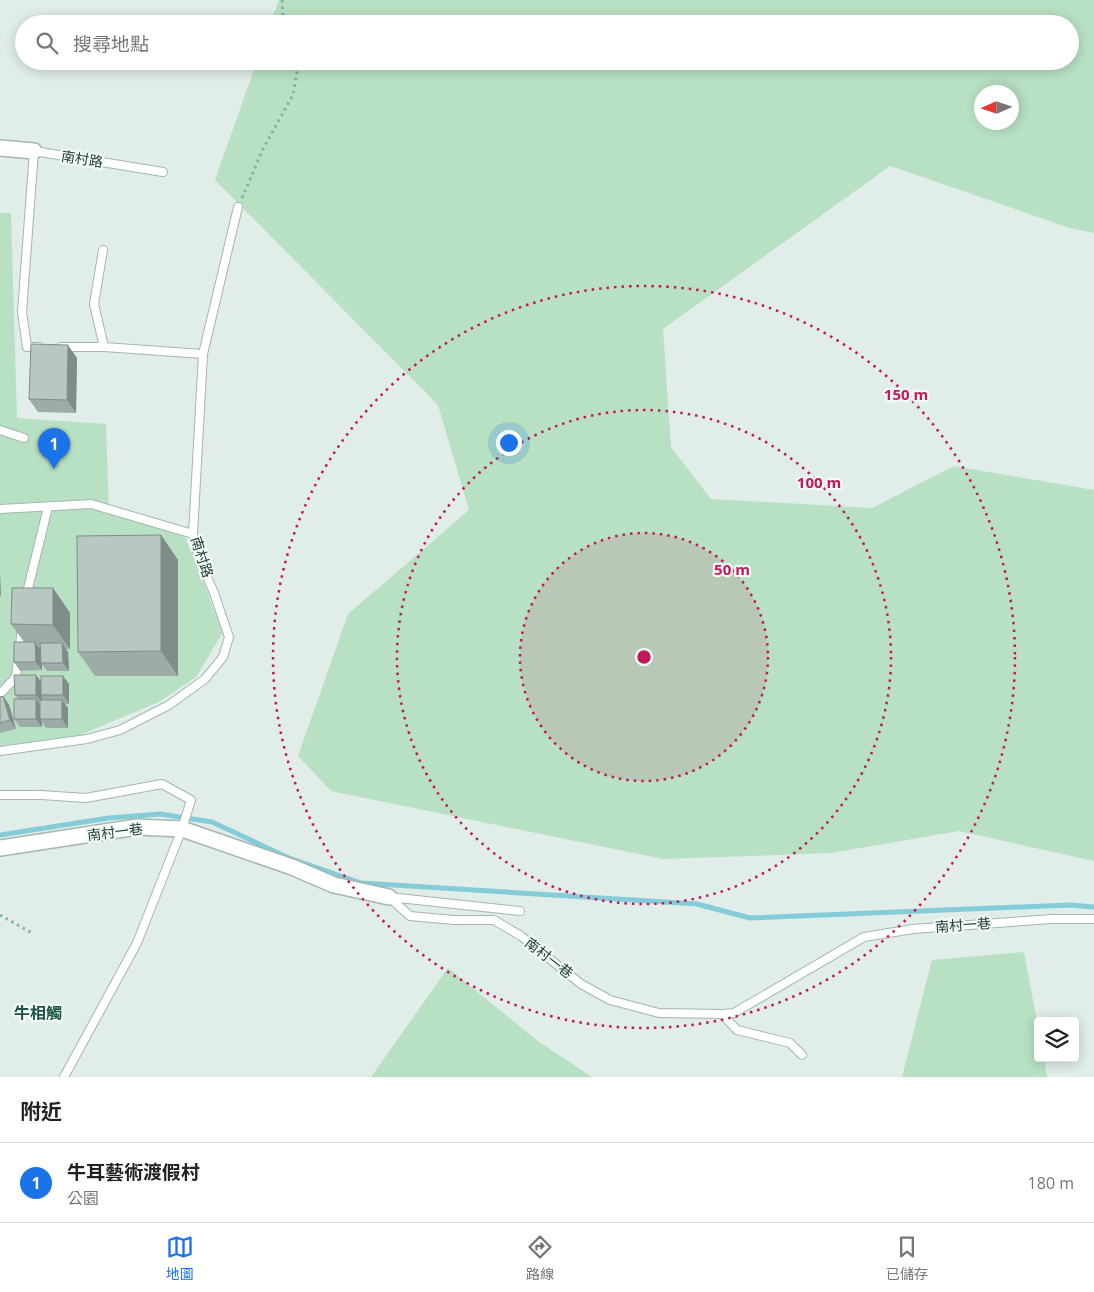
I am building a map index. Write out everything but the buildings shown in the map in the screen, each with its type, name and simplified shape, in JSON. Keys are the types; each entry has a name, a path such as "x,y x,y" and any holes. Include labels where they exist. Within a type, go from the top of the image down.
{"street":[{"name":"南村路","path":"0,148 34,151"},
{"name":"南村一巷","path":"0,848 137,827 182,829 292,867 334,885 388,897"}],"lane":[{"name":"南村路","path":"34,151 163,172"},
{"path":"34,151 22,312 27,347 46,347"},
{"name":"南村路","path":"0,751 87,739 120,730 169,705 205,679 223,657 229,637 214,592 198,556 193,534 203,354 238,207"},
{"path":"103,250 94,304 104,347"},
{"path":"56,347 104,347 203,354"},
{"path":"0,430 24,438"},
{"path":"0,509 91,504 193,534"},
{"path":"25,609 27,589 48,507"},
{"path":"1,693 16,677 24,618"},
{"path":"0,795 86,798 162,784 191,800 182,829 137,944 64,1077"},
{"path":"388,897 520,911"},
{"name":"南村一巷","path":"388,897 410,916 454,920 494,920 520,936 581,984 610,1000 659,1013 722,1014 734,1012 864,937 913,929 1052,919 1094,919"},
{"path":"722,1014 737,1030 790,1043 802,1055"}],"path":[{"path":"282,0 283,15"},
{"path":"238,207 263,148 293,95 297,70"},
{"path":"0,915 32,933"}],"green space":[{"path":"279,0 1094,0 1094,233 1070,228 890,166 663,329 671,447 711,499 872,508 954,466 1094,490 1094,861 959,831 831,853 663,859 331,791 298,756 348,614 469,510 438,405 215,180 254,70 1079,70 1079,15 273,15"},
{"path":"0,213 11,213 17,418 106,424 109,513 185,537 223,632 196,677 159,702 80,735 0,746"},
{"path":"1024,952 1036,1017 1034,1017 1034,1062 1045,1062 1047,1077 902,1077 932,960"},
{"path":"448,968 539,1042 592,1077 371,1077"}],"waterway":[{"path":"0,835 109,818 160,814 212,822 289,858 361,883 697,904 750,918 1070,905 1094,907"}],"place":[{"name":"牛耳藝術渡假村","path":"54,469"}],"district":[{"name":"牛相觸","path":"38,1013"}]}
